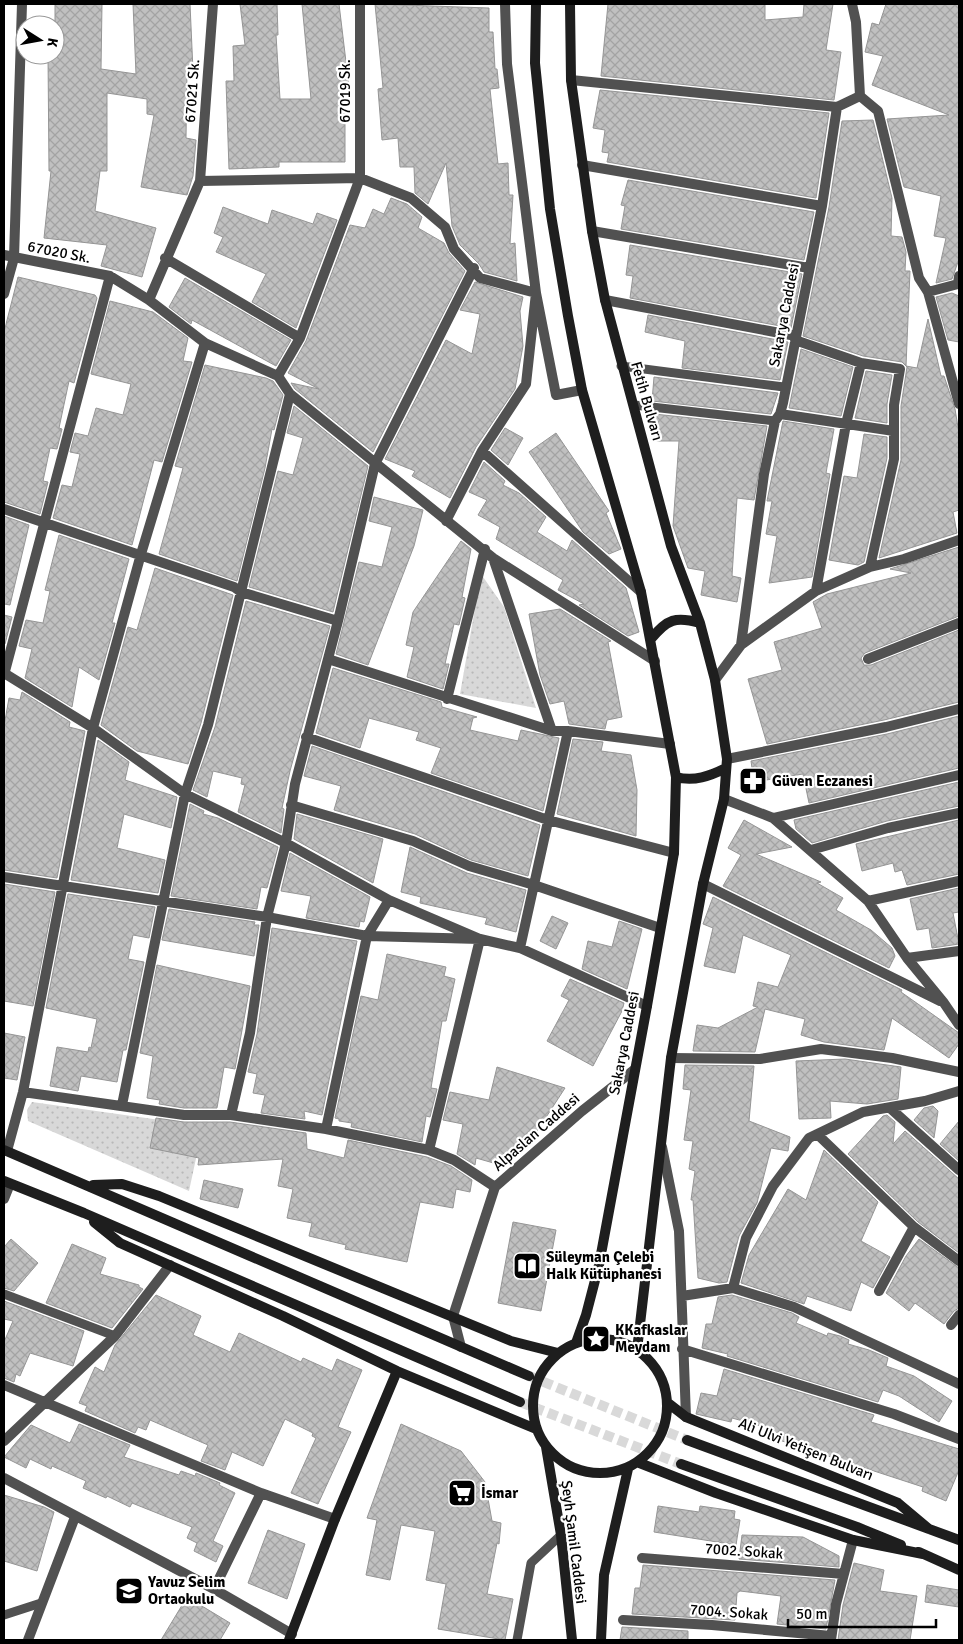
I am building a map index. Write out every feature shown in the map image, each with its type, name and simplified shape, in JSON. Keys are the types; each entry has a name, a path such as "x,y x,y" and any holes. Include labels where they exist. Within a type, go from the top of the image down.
{"main road":[{"path":"536,4 535,63 550,208 582,390 641,592 670,744"},
{"name":"Fetih Bulvarı","path":"570,4 571,80 592,231 605,300 621,366 634,405 671,546 700,623 715,680 727,764 724,799"},
{"path":"651,639 662,626 673,620 684,618 700,623"},
{"name":"Sakarya Caddesi","path":"576,1343 586,1315 598,1265 674,853 676,777 670,744"},
{"path":"676,777 686,780 698,779 727,764"},
{"path":"638,1350 670,1058 703,884 724,799"},
{"path":"5,1150 529,1376"},
{"path":"7,1182 520,1402"},
{"path":"88,1185 122,1184 159,1196 511,1341 558,1354"},
{"path":"84,1214 120,1243 284,1316 397,1370 536,1429"},
{"path":"604,1339 618,1341 638,1350 653,1364 664,1383 668,1402 666,1422 659,1441 646,1456 628,1469 608,1474 584,1472 563,1463 546,1447 536,1429 532,1408 535,1388 544,1369 558,1354 576,1343 604,1339"},
{"path":"291,1637 335,1519 397,1370"},
{"name":"Ali Ulvi Yetişen Bulvarı","path":"668,1402 686,1417 898,1503 929,1529"},
{"name":"Ali Ulvi Yetişen Bulvarı","path":"688,1440 959,1540"},
{"name":"Şeyh Şamil Caddesi","path":"546,1447 561,1535 572,1640"},
{"path":"637,1462 716,1493 853,1540 923,1554"},
{"path":"681,1464 857,1527 959,1570"},
{"path":"601,1640 604,1575 628,1469"}],"street":[{"path":"4,294 9,257 22,4"},
{"name":"67021 Sk.","path":"200,181 213,4"},
{"name":"67019 Sk.","path":"360,4 360,178"},
{"path":"505,4 507,64 536,293 556,395 582,390"},
{"path":"852,4 856,22 860,96 878,111 919,278 928,292 959,404"},
{"path":"571,80 837,107 860,96"},
{"name":"Sakarya Caddesi","path":"741,645 764,474 795,338 822,206 837,107"},
{"path":"582,165 822,206"},
{"path":"278,376 300,338 360,178"},
{"path":"148,300 200,181 360,178 412,198 445,227 454,249 474,268 480,278 536,293"},
{"path":"592,231 809,268"},
{"name":"67020 Sk.","path":"9,257 110,276"},
{"path":"165,258 300,338"},
{"path":"231,1115 250,1033 267,916 286,843 291,806 306,737 338,621 375,464 474,268"},
{"path":"647,1006 520,948 480,939 389,900 286,843 184,794 94,728 4,674 110,276 148,300 205,343 278,376 290,394 493,558 655,661"},
{"path":"928,292 958,284 959,276"},
{"path":"446,521 482,451 526,384 536,293"},
{"path":"605,300 795,338 861,363 900,369 894,405 894,459 870,567"},
{"path":"5,1150 23,1092 94,728 141,554 205,343"},
{"path":"816,591 846,424 861,363"},
{"path":"122,1105 164,902 184,794 208,725 290,394"},
{"path":"777,418 846,424 894,431"},
{"path":"482,451 641,592"},
{"path":"4,509 141,554 234,587 241,592 338,621"},
{"path":"715,680 741,645 816,591 870,567 904,559 959,540"},
{"path":"448,699 484,549"},
{"path":"493,558 552,731"},
{"path":"868,659 959,623"},
{"path":"328,658 448,699 552,731 568,731 670,744"},
{"path":"727,764 959,709"},
{"path":"520,948 568,731"},
{"path":"306,737 548,820 674,853"},
{"path":"773,818 959,775"},
{"path":"724,799 773,818 868,901 907,958 944,1002 959,1025"},
{"path":"291,806 413,841 469,866 534,885 660,928"},
{"path":"811,850 888,828 959,813"},
{"path":"4,877 267,916 367,936 480,939"},
{"path":"868,901 959,881"},
{"path":"703,884 944,1002"},
{"path":"326,1129 367,936 389,900"},
{"path":"429,1150 480,939"},
{"path":"907,958 959,951"},
{"path":"670,1058 760,1059 821,1049 892,1058 959,1072"},
{"name":"Alpaslan Caddesi","path":"453,1316 495,1188 582,1111 634,1070"},
{"path":"733,1288 746,1238 773,1186 809,1138 863,1112 925,1101 959,1091"},
{"path":"23,1092 184,1114 231,1115 326,1129 429,1150 454,1160 495,1188"},
{"path":"890,1108 959,1170"},
{"path":"817,1134 914,1227 959,1261"},
{"path":"660,1141 679,1231 686,1417"},
{"path":"4,1199 7,1182"},
{"path":"878,1291 914,1227"},
{"path":"4,1441 115,1336 170,1265"},
{"path":"682,1296 733,1288 794,1307 959,1384"},
{"path":"453,1316 461,1347"},
{"path":"951,1325 959,1316"},
{"path":"682,1349 885,1411 959,1439"},
{"path":"4,1385 261,1492 335,1519"},
{"path":"4,1478 214,1589 291,1637"},
{"path":"214,1589 261,1492"},
{"path":"28,1640 75,1517"},
{"path":"831,1638 853,1540"},
{"name":"7002. Sokak","path":"642,1558 844,1574"},
{"name":"7004. Sokak","path":"623,1620 712,1625 831,1638"}],"lane":[{"path":"621,366 784,387"},
{"path":"634,405 777,418"},
{"path":"4,1294 115,1336"},
{"path":"517,1640 531,1562 561,1535"},
{"path":"4,1615 41,1603"}],"shaded area":[{"path":"481,574 504,607 536,708 460,694"},
{"path":"32,1102 203,1126 189,1191 28,1121 27,1110"}],"building":[{"path":"55,4 102,4 101,69 136,74 133,4 190,4 193,71 187,71 186,138 196,140 193,176 187,195 141,187 154,115 147,114 147,99 107,93 107,171 100,171 95,211 156,228 142,277 101,266 107,245 44,238 51,171 49,171 48,65 65,65 65,15 55,15"},
{"path":"240,4 277,4 278,35 276,35 280,99 311,99 302,4 339,4 350,95 345,95 345,162 279,162 279,167 229,169 226,81 234,81 233,46 245,45"},
{"path":"375,4 489,8 489,32 493,32 495,69 497,69 499,88 490,89 498,164 508,163 509,195 513,195 510,244 515,243 517,281 484,272 479,264 460,245 452,226 446,163 428,204 415,193 414,167 400,167 398,138 382,140 378,89 383,88"},
{"path":"608,4 765,4 765,20 803,17 804,4 833,4 826,50 841,52 834,100 601,76"},
{"path":"886,4 959,4 959,259 952,279 936,283 946,238 934,236 941,196 904,187 887,119 949,115 872,85 883,56 865,52 872,23 879,25"},
{"path":"600,90 829,113 816,198 607,162 609,153 602,152 605,130 593,128"},
{"path":"873,120 892,198 891,236 902,237 906,252 905,271 910,271 906,366 902,362 863,356 803,336 829,207 842,121"},
{"path":"628,180 814,212 804,260 621,229 625,206 621,205"},
{"path":"391,198 407,204 422,217 418,228 444,243 449,253 465,271 373,452 295,389 291,383 319,389 288,373 306,341 350,225 365,228 373,209 384,214"},
{"path":"223,207 268,224 272,210 313,224 317,213 337,220 296,328 252,302 266,274 216,252 223,237 214,233"},
{"path":"630,245 802,274 791,328 630,298 633,276 626,275"},
{"path":"18,277 95,295 97,298 74,383 69,381 59,428 62,429 57,449 50,448 43,481 48,482 40,514 4,502 4,332"},
{"path":"185,278 291,340 276,366 192,320 191,324 169,307"},
{"path":"475,282 523,297 520,311 523,346 515,389 476,447 450,498 412,476 415,471 385,459 446,340 472,354 480,314 460,310"},
{"path":"952,293 959,296 959,342 948,340 936,297"},
{"path":"110,301 153,312 188,338 183,361 192,362 162,462 154,460 132,545 53,518 62,485 72,487 80,454 70,452 75,433 88,436 96,408 123,415 131,384 91,374"},
{"path":"648,315 788,342 780,380 682,368 685,341 645,332"},
{"path":"928,319 941,376 944,376 955,409 959,433 959,510 953,512 957,533 879,558 901,460 901,406 906,366 917,368"},
{"path":"801,349 853,367 841,416 789,408"},
{"path":"205,365 266,378 273,381 283,395 274,430 272,429 265,468 237,581 159,554 183,468 175,466"},
{"path":"866,371 892,375 887,404 887,423 855,418"},
{"path":"654,377 778,393 771,414 652,401"},
{"path":"294,406 368,466 333,612 249,587 278,471 293,475 303,438 287,433"},
{"path":"654,414 767,426 754,500 737,498 732,576 741,578 737,602 701,595 705,571 688,568 673,526 679,441 655,441"},
{"path":"783,421 834,429 826,473 830,474 812,577 769,583 777,536 766,534 772,501 767,501"},
{"path":"505,428 523,438 508,465 491,450"},
{"path":"556,433 609,511 606,513 621,549 609,554 583,532 529,452"},
{"path":"864,434 887,437 887,458 864,562 858,565 829,560 844,476 857,478"},
{"path":"484,462 505,481 503,485 519,493 546,517 537,532 567,551 572,540 626,588 639,632 628,636 579,605 584,604 558,590 563,580 496,539 500,527 478,515 487,500 469,492"},
{"path":"374,497 423,510 414,546 368,665 336,654 359,562 382,567 392,527 369,521"},
{"path":"4,516 29,525 10,605 4,604"},
{"path":"59,535 129,559 112,623 115,623 99,680 79,667 72,707 25,678 32,649 19,646 26,620 43,623 50,591 45,590"},
{"path":"461,541 471,549 462,597 465,598 459,625 454,624 445,664 449,664 443,689 407,677 414,647 406,645 413,612"},
{"path":"959,547 959,616 865,653 861,658 864,665 871,665 959,630 959,702 884,720 767,744 748,679 782,670 774,642 822,628 813,602 827,594 911,573 890,569"},
{"path":"155,568 233,595 201,723 188,764 137,751 101,725 128,627 137,630"},
{"path":"246,601 330,626 290,771 282,808 284,809 281,833 238,812 245,785 241,784 242,778 213,771 207,797 193,790 215,727"},
{"path":"560,609 611,641 608,642 622,717 607,720 605,729 569,724 564,701 550,704 540,675 529,614"},
{"path":"4,615 12,617 5,644 4,644"},
{"path":"333,668 441,702 442,707 477,717 473,718 470,730 518,741 521,730 559,738 543,811 431,773 441,748 416,740 419,732 369,718 360,748 316,733"},
{"path":"22,692 70,722 69,727 85,731 57,878 4,870 4,726 9,698 20,700"},
{"path":"959,716 959,768 809,803 803,774 754,782 751,761 887,734"},
{"path":"573,739 603,742 601,751 631,755 637,790 636,836 557,814"},
{"path":"98,740 129,762 125,780 177,797 171,828 124,814 117,848 165,860 158,893 71,880"},
{"path":"312,746 540,825 528,876 471,860 415,834 334,810 341,786 304,776"},
{"path":"959,782 959,806 887,821 812,843 796,829 794,820"},
{"path":"190,804 204,811 203,814 218,818 278,847 267,888 261,887 257,909 171,896"},
{"path":"297,814 383,839 373,883 294,839"},
{"path":"744,820 792,847 756,854 821,882 817,883 843,898 836,910 871,930 892,948 895,956 889,968 723,886 741,855 728,848"},
{"path":"959,820 959,874 907,885 902,870 895,872 893,863 862,871 856,844"},
{"path":"410,847 467,873 526,890 516,932 485,924 487,918 420,903 421,897 401,892"},
{"path":"290,853 370,897 364,922 360,921 359,927 306,918 311,896 281,891"},
{"path":"4,884 55,892 33,1006 4,1001"},
{"path":"959,888 959,912 953,913 959,944 932,948 929,928 917,930 910,899"},
{"path":"68,894 155,907 149,938 133,935 128,959 144,962 126,1050 123,1050 117,1082 81,1076 78,1091 50,1086 57,1047 88,1052 89,1047 91,1048 97,1019 46,1008"},
{"path":"713,897 902,990 901,992 959,1033 959,1044 949,1058 892,1018 884,1050 824,1042 801,1035 805,1019 765,1009 755,1052 693,1051 697,1025 718,1028 758,1007 753,1006 758,982 778,987 791,955 743,935 735,973 704,966 713,928 703,924"},
{"path":"169,909 255,922 254,925 259,925 254,956 162,940"},
{"path":"552,916 568,923 556,949 540,941"},
{"path":"619,921 642,929 627,989 582,969 588,941 612,947"},
{"path":"272,928 357,941 322,1115 304,1111 305,1119 261,1113 265,1095 253,1093 257,1074 248,1072 257,1034"},
{"path":"387,954 446,967 444,976 455,979 446,1021 442,1021 431,1088 437,1089 430,1117 426,1116 422,1142 351,1127 352,1123 339,1121 339,1119 335,1118 361,996 378,1000"},
{"path":"157,965 250,986 235,1069 224,1067 217,1108 184,1108 159,1104 160,1100 147,1098 153,1056 140,1053"},
{"path":"570,979 624,1003 622,1011 593,1066 547,1041 569,1000 561,996"},
{"path":"4,1033 25,1037 17,1080 4,1078"},
{"path":"845,1059 901,1067 898,1099 867,1104 830,1101 831,1118 799,1119 796,1061"},
{"path":"685,1065 754,1066 749,1121 790,1137 788,1151 771,1148 757,1203 739,1236 727,1282 719,1283 698,1278 693,1200 691,1200 695,1171 689,1169 693,1141 684,1140 691,1090 683,1089"},
{"path":"497,1067 565,1088 530,1142 504,1166 476,1158 475,1165 457,1154 463,1124 443,1120 450,1092 489,1100"},
{"path":"933,1106 938,1111 934,1138 914,1120 924,1108"},
{"path":"887,1115 895,1122 893,1144 905,1131 959,1179 959,1253 918,1222 848,1154 883,1116"},
{"path":"156,1118 184,1122 230,1122 306,1133 307,1149 344,1158 348,1140 427,1157 451,1166 472,1180 470,1192 456,1189 453,1208 420,1202 407,1262 345,1249 346,1245 309,1236 312,1223 287,1218 293,1189 278,1186 283,1159 198,1165 199,1158 150,1148"},
{"path":"959,1121 959,1161 940,1144"},
{"path":"824,1150 878,1202 861,1241 890,1257 873,1288 861,1282 851,1311 807,1296 804,1304 741,1283 749,1255 788,1189 806,1200"},
{"path":"204,1180 243,1189 238,1208 200,1199"},
{"name":"Süleyman Çelebi Halk Kütüphanesi","path":"513,1222 556,1230 541,1311 498,1303"},
{"path":"11,1239 38,1263 14,1291 4,1288 4,1247"},
{"path":"919,1239 959,1268 959,1308 954,1311 944,1324 915,1303 909,1311 886,1293 906,1256"},
{"path":"72,1244 106,1258 100,1274 139,1285 143,1289 112,1328 46,1303"},
{"path":"156,1295 201,1316 193,1335 230,1352 239,1333 301,1362 303,1358 332,1371 337,1359 362,1370 338,1427 351,1432 318,1504 291,1493 316,1438 312,1436 313,1433 285,1419 263,1466 232,1452 225,1470 201,1461 208,1445 150,1420 146,1430 138,1427 135,1433 85,1411 87,1406 79,1403 95,1367 104,1372 115,1345"},
{"path":"732,1295 792,1313 799,1317 796,1323 827,1336 828,1333 840,1336 849,1340 848,1344 888,1358 886,1366 914,1376 952,1401 939,1422 899,1396 883,1390 878,1402 727,1356 728,1354 702,1348 706,1324 712,1324 718,1297"},
{"path":"4,1301 84,1331 73,1366 30,1353 20,1376 16,1374 14,1382 4,1378 4,1342 13,1321 4,1319"},
{"path":"724,1369 874,1415 871,1422 959,1449 959,1470 946,1501 922,1491 923,1487 770,1437 772,1429 732,1418 731,1422 696,1414 701,1393 717,1396"},
{"path":"79,1424 130,1445 124,1457 179,1475 181,1471 195,1476 196,1473 220,1483 219,1485 235,1493 213,1541 223,1546 216,1562 194,1551 197,1543 187,1538 192,1527 132,1503 130,1507 107,1496 106,1498 83,1488 86,1481 52,1466 51,1469 30,1459 26,1468 4,1457 31,1425 70,1443"},
{"path":"401,1424 461,1451 485,1482 492,1521 501,1523 499,1544 497,1543 487,1594 513,1599 505,1640 438,1629 446,1584 426,1580 435,1531 401,1525 390,1580 366,1575 377,1520 367,1518"},
{"path":"4,1495 44,1507 54,1512 37,1571 4,1561"},
{"path":"658,1506 699,1512 700,1506 735,1511 734,1519 740,1520 736,1545 654,1532"},
{"path":"268,1530 305,1544 287,1599 248,1583"},
{"path":"742,1535 803,1537 839,1556 839,1567 739,1559"},
{"path":"854,1563 884,1570 880,1591 917,1596 910,1640 838,1640 843,1605"},
{"path":"643,1565 835,1580 826,1629 777,1624 781,1596 740,1591 737,1593 735,1620 632,1614 635,1588 640,1588"},
{"path":"927,1585 959,1590 959,1607 925,1602"},
{"path":"187,1597 230,1623 220,1640 161,1640"},
{"path":"622,1627 688,1631 688,1640 620,1640"}],"tunnel":[{"path":"529,1376 687,1440"},
{"path":"520,1402 681,1464"}],"place":[{"name":"Güven Eczanesi","path":"753,781"},
{"name":"Süleyman Çelebi Halk Kütüphanesi","path":"527,1266"},
{"name":"KKafkaslar Meydanı","path":"596,1339"},
{"name":"İsmar","path":"462,1493"},
{"name":"Yavuz Selim Ortaokulu","path":"129,1591"}]}
